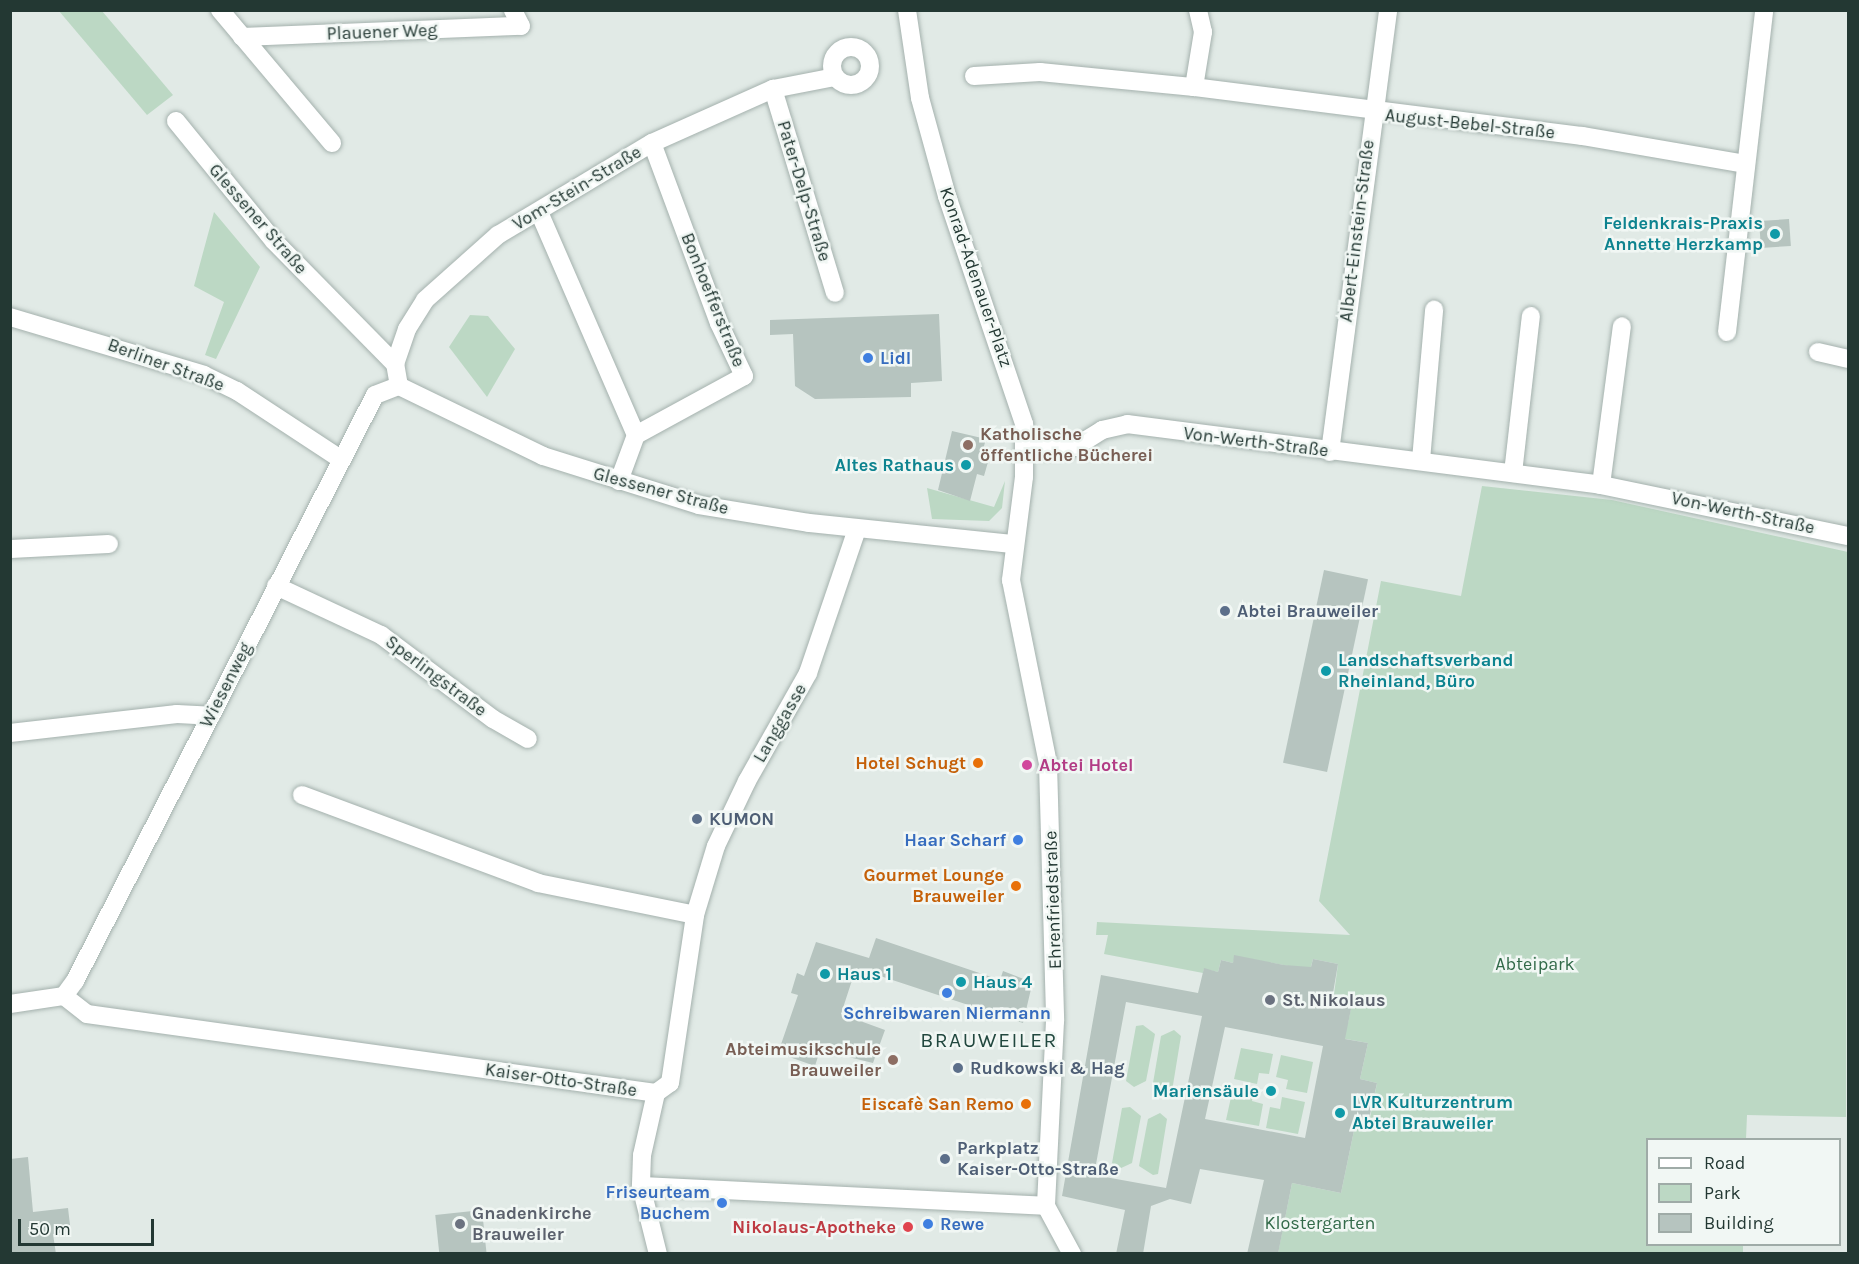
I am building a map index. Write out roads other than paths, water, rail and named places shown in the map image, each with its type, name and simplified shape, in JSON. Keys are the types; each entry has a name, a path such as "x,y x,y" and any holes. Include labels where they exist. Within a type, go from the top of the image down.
{"street":[{"path":"220,10 332,143"},
{"name":"Konrad-Adenauer-Platz","path":"907,10 920,98 947,196 1021,408 1025,451 1013,544"},
{"path":"1194,87 1203,32 1198,10"},
{"name":"Albert-Einstein-Straße","path":"1330,452 1371,113 1388,10"},
{"path":"1727,332 1764,10"},
{"name":"Plauener Weg","path":"242,37 517,18"},
{"name":"August-Bebel-Straße","path":"974,76 1040,72 1194,87 1371,113 1592,138 1745,164"},
{"name":"Vom-Stein-Straße","path":"399,386 395,364 407,329 425,300 498,235 652,143 773,89 835,77"},
{"name":"Pater-Delp-Straße","path":"773,89 835,293"},
{"name":"Glessener Straße","path":"176,121 274,241 395,364"},
{"name":"Bonhoefferstraße","path":"636,435 744,376 718,323 652,143"},
{"path":"539,212 636,435 619,481"},
{"path":"1421,460 1434,310"},
{"path":"1513,473 1531,316"},
{"name":"Berliner Straße","path":"10,317 204,375 237,391 339,458"},
{"path":"1601,485 1622,326"},
{"path":"1818,352 1848,359"},
{"name":"Glessener Straße","path":"399,386 543,456 699,505 857,529 1013,544"},
{"name":"Wiesenweg","path":"64,996 211,716 339,458 375,394 399,386"},
{"name":"Von-Werth-Straße","path":"1025,451 1075,447 1102,430 1127,424 1330,452 1421,460 1601,485 1848,536"},
{"name":"Langgasse","path":"656,1093 670,1083 695,915 716,846 747,780 808,673 857,529"},
{"path":"10,549 109,544"},
{"name":"Ehrenfriedstraße","path":"1013,544 1013,599 1048,764 1055,1021 1046,1206"},
{"name":"Sperlingstraße","path":"276,586 381,635 493,719 528,739"},
{"path":"10,733 177,714 211,716"},
{"path":"302,795 537,883 695,915"},
{"path":"10,1004 64,996"},
{"name":"Kaiser-Otto-Straße","path":"64,996 87,1014 656,1093 642,1155 640,1186 658,1254"},
{"path":"640,1186 1046,1206 1072,1254"}],"place":[{"name":"Feldenkrais-Praxis Annette Herzkamp","path":"1775,234"},
{"name":"Lidl","path":"868,358"},
{"name":"Katholische öffentliche Bücherei","path":"968,445"},
{"name":"Altes Rathaus","path":"966,465"},
{"name":"Abtei Brauweiler","path":"1225,611"},
{"name":"Landschaftsverband Rheinland, Büro","path":"1326,671"},
{"name":"Hotel Schugt","path":"978,763"},
{"name":"Abtei Hotel","path":"1027,765"},
{"name":"KUMON","path":"697,819"},
{"name":"Haar Scharf","path":"1018,840"},
{"name":"Gourmet Lounge Brauweiler","path":"1016,886"},
{"name":"Haus 1","path":"825,974"},
{"name":"Haus 4","path":"961,982"},
{"name":"Schreibwaren Niermann","path":"947,993"},
{"name":"St. Nikolaus","path":"1270,1000"},
{"name":"Abteimusikschule Brauweiler","path":"893,1060"},
{"name":"Rudkowski & Hag","path":"958,1068"},
{"name":"Mariensäule","path":"1271,1091"},
{"name":"Eiscafè San Remo","path":"1026,1104"},
{"name":"LVR Kulturzentrum Abtei Brauweiler","path":"1340,1113"},
{"name":"Parkplatz Kaiser-Otto-Straße","path":"945,1159"},
{"name":"Friseurteam Buchem","path":"722,1203"},
{"name":"Gnadenkirche Brauweiler","path":"460,1224"},
{"name":"Rewe","path":"928,1224"},
{"name":"Nikolaus-Apotheke","path":"908,1227"}],"district":[{"name":"BRAUWEILER","path":"989,1040"}],"park label":[{"name":"Abteipark","path":"1535,964"},
{"name":"Klostergarten","path":"1320,1223"}]}
